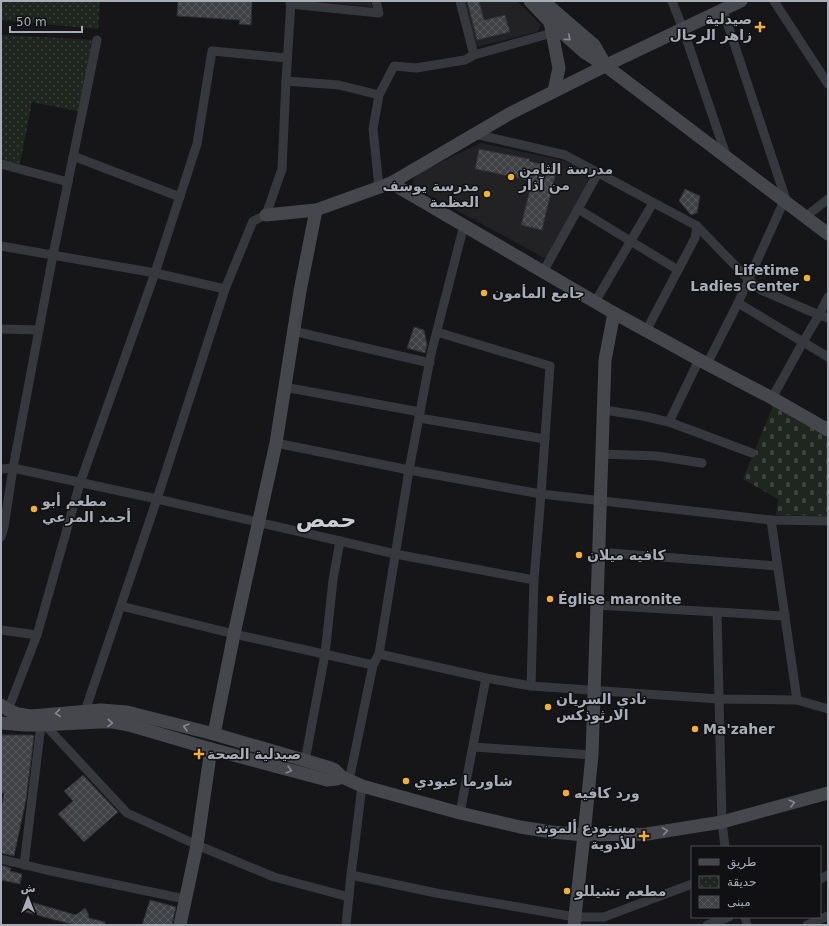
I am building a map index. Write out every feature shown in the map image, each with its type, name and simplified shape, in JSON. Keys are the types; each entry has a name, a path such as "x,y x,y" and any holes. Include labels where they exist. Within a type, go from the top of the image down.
{"main road":[{"path":"530,1 551,28 606,66 828,234"},
{"path":"266,214 316,210 385,185 509,114 741,1"},
{"path":"550,3 594,45 606,66"},
{"path":"551,28 559,68 554,91"},
{"path":"385,185 464,225 614,313 772,398 828,430"},
{"path":"214,734 234,634 276,443 293,331 316,210"},
{"path":"575,921 592,755 605,360 614,313"},
{"path":"5,708 18,714 31,716 107,710 127,712 214,734 331,768 345,780"},
{"path":"1,723 43,725 113,722 129,725 327,780 345,780 460,813 520,827 584,835 647,834 722,822 828,793"},
{"path":"180,925 197,845 211,749"}],"street":[{"path":"85,711 157,499 225,289 253,221 266,214 282,169 290,3 380,13 376,1"},
{"path":"460,1 474,55"},
{"path":"672,1 727,158"},
{"path":"774,1 828,84"},
{"path":"669,422 738,303 786,202 723,10"},
{"path":"385,185 373,129 380,95 394,66 416,68 465,60 474,55 551,28"},
{"path":"1,537 53,255 97,40"},
{"path":"5,708 37,635 80,483 155,273 197,144 212,51 287,58"},
{"path":"286,81 340,85 380,95"},
{"path":"475,134 565,155 697,226 749,280 761,290 824,317"},
{"path":"73,156 180,197"},
{"path":"1,164 68,182"},
{"path":"543,272 598,173"},
{"path":"805,217 828,199"},
{"path":"595,302 653,203"},
{"path":"578,209 678,270"},
{"path":"345,780 373,665 379,654 409,470 430,363 464,225"},
{"path":"646,331 695,238 697,226"},
{"path":"1,246 155,273 225,289"},
{"path":"772,398 803,342 824,317 828,297"},
{"path":"738,303 828,357"},
{"path":"1,329 39,330"},
{"path":"293,331 430,363"},
{"path":"437,332 550,366 534,580 531,686"},
{"path":"284,387 545,439"},
{"path":"604,410 669,422 752,453"},
{"path":"276,443 409,470 541,494 771,520 828,521"},
{"path":"602,454 657,456 702,463"},
{"path":"1,469 13,468 157,499 395,554 534,580"},
{"path":"771,520 798,700"},
{"path":"305,761 325,654 333,580 340,541"},
{"path":"598,552 777,566"},
{"path":"596,605 785,616"},
{"path":"121,606 234,634 373,665"},
{"path":"717,612 722,822 725,846"},
{"path":"1,630 37,635"},
{"path":"379,654 486,678 531,686 719,700 798,700 828,709"},
{"path":"460,813 486,678"},
{"path":"43,725 127,813 274,878 349,897"},
{"path":"24,865 43,725"},
{"path":"473,747 592,755"},
{"path":"346,925 362,786"},
{"path":"1,859 185,899"},
{"path":"351,875 575,921 604,917 691,884"},
{"path":"807,925 828,916"},
{"path":"707,925 725,918"}],"shaded area":[{"path":"310,1 371,1 372,7"},
{"path":"464,1 517,1 541,25 537,32 476,47"},
{"path":"481,143 565,161 592,175 548,260 414,187 413,179 420,172"}],"green space":[{"path":"1,1 100,1 98,29 1,20"},
{"path":"1,35 97,40 82,112 32,102 19,169 1,164"},
{"path":"775,401 828,435 828,516 776,515 778,499 743,479"}],"building":[{"path":"178,1 252,1 251,25 239,24 240,20 177,16"},
{"path":"467,1 479,1 484,20 505,15 510,32 477,40"},
{"path":"479,149 530,159 529,161 557,168 542,230 521,225 532,181 475,169"},
{"path":"685,189 700,196 697,213 691,215 679,201"},
{"path":"414,327 424,330 427,345 425,353 407,348"},
{"path":"1,735 34,736 26,800 14,856 1,853 1,808 4,793 1,793"},
{"path":"83,775 118,812 84,842 58,814 73,801 64,791"},
{"path":"1,865 11,868 10,871 22,874 20,884 1,880"},
{"path":"24,900 76,915 85,908 89,918 105,922 105,925 75,925 21,911"},
{"path":"150,900 176,907 172,925 142,925"}],"place":[{"name":"صيدلية زاهر الرحال","path":"760,27"},
{"name":"مدرسة الثامن من آذار","path":"511,177"},
{"name":"مدرسة يوسف العظمة","path":"487,194"},
{"name":"Lifetime Ladies Center","path":"807,278"},
{"name":"جامع المأمون","path":"484,293"},
{"name":"مطعم أبو أحمد المرعي","path":"34,509"},
{"name":"كافيه ميلان","path":"579,555"},
{"name":"Église maronite","path":"550,599"},
{"name":"نادي السريان الارثوذكس","path":"548,707"},
{"name":"Ma'zaher","path":"695,729"},
{"name":"صيدلية الصحة","path":"199,754"},
{"name":"شاورما عبودي","path":"406,781"},
{"name":"ورد كافيه","path":"566,793"},
{"name":"مستودع ألموند للأدوية","path":"644,836"},
{"name":"مطعم تشيللو","path":"567,891"}],"district":[{"name":"حمص","path":"326,519"}]}
